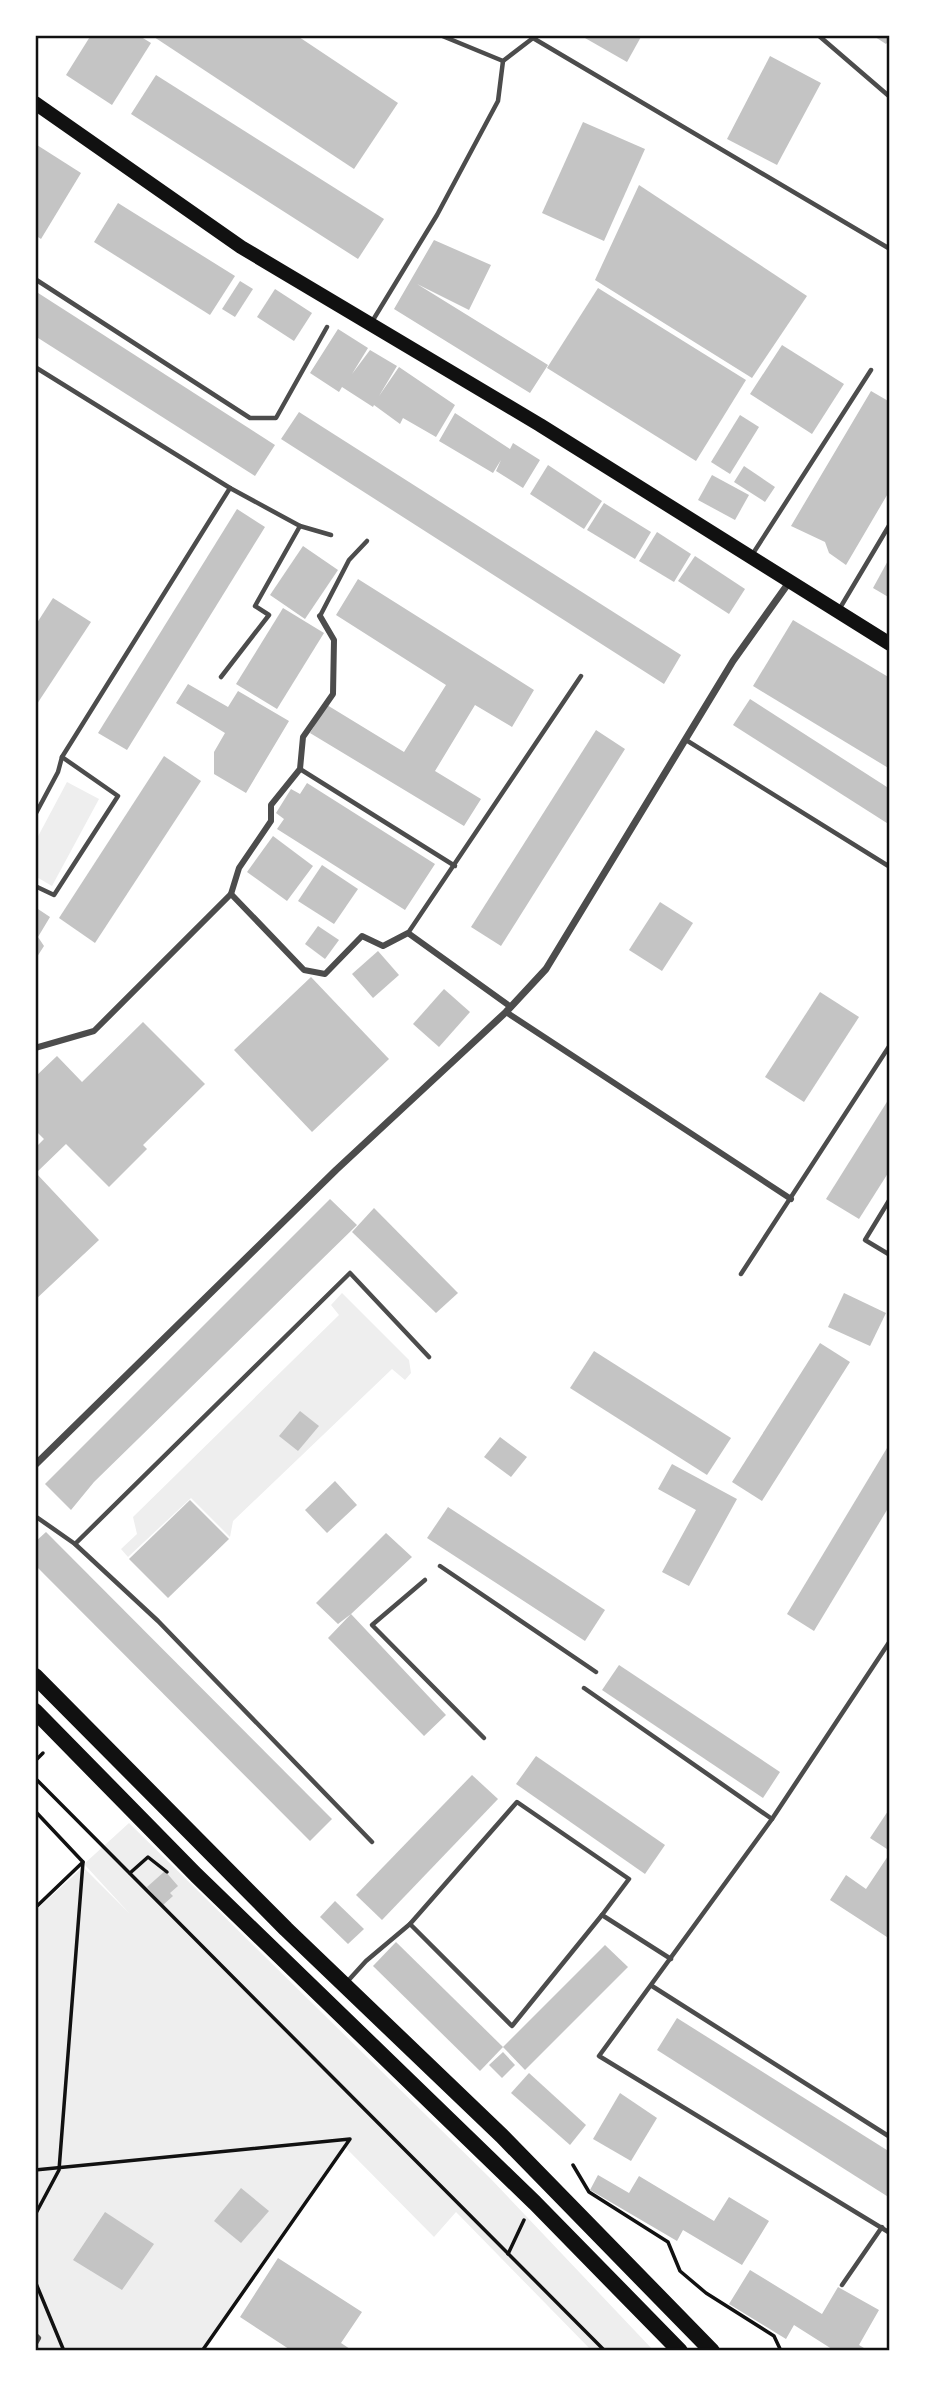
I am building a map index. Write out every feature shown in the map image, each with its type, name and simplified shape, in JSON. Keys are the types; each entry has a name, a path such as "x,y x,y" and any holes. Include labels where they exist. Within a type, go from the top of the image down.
{"main road":[{"path":"36,106 242,247 540,425 890,644"},
{"path":"35,1676 344,1985 502,2136 712,2351"},
{"path":"35,1711 196,1875 535,2203 680,2351"}],"street":[{"path":"35,1465 346,1161 508,1009 546,969 733,661 789,581"},
{"path":"35,1048 94,1031 231,894 239,868 271,821 271,805 300,769 303,737 333,694 334,640 320,616"},
{"path":"231,894 304,970 325,974 362,936 383,946 408,933 508,1009 791,1199"}],"lane":[{"path":"440,35 503,61"},
{"path":"818,35 890,97"},
{"path":"371,323 437,215 498,102 503,61 533,38 890,249"},
{"path":"35,279 250,418 262,421 276,418 288,401 327,327"},
{"path":"35,367 230,488 300,526 331,535"},
{"path":"750,558 871,370"},
{"path":"35,815 58,772 62,757 230,488"},
{"path":"838,611 890,524"},
{"path":"221,677 269,615 255,606 300,526"},
{"path":"320,616 349,560 367,541"},
{"path":"408,933 581,676"},
{"path":"686,740 890,867"},
{"path":"35,886 54,895 118,796 62,757"},
{"path":"300,769 455,866"},
{"path":"741,1274 890,1045"},
{"path":"890,1199 865,1240 890,1255"},
{"path":"75,1544 349,1273 429,1357"},
{"path":"35,1516 75,1544 158,1621 372,1842"},
{"path":"440,1566 596,1672"},
{"path":"425,1580 372,1625 484,1738"},
{"path":"890,1641 772,1819 599,2056 890,2233"},
{"path":"584,1688 772,1819"},
{"path":"344,1985 366,1961 410,1924 517,1802 629,1879 512,2026 410,1924"},
{"path":"602,1915 671,1959"},
{"path":"652,1986 890,2137"},
{"path":"842,2286 882,2227"},
{"path":"35,2334 39,2338 35,2345"}],"path":[{"path":"35,1761 43,1753"},
{"path":"35,1778 605,2351"},
{"path":"35,2215 59,2170 83,1862 36,1814"},
{"path":"130,1873 148,1857 175,1878"},
{"path":"35,1908 83,1862"},
{"path":"35,2171 350,2139 202,2351"},
{"path":"573,2165 589,2192 668,2242 680,2271 706,2293 774,2336 781,2351"},
{"path":"508,2254 524,2220"},
{"path":"35,2281 64,2351"}],"shaded area":[{"path":"67,782 99,799 52,886 35,876 35,842"},
{"path":"342,1293 409,1360 411,1373 405,1380 392,1369 233,1521 230,1537 191,1498 128,1557 121,1549 137,1534 133,1517 339,1315 331,1305"},
{"path":"129,1823 490,2178 654,2351 592,2351 456,2212 434,2237 345,2147 202,2351 35,2351 35,1911 83,1867 130,1914 84,1864"}],"building":[{"path":"91,35 138,35 151,43 112,105 66,75"},
{"path":"151,35 296,35 398,103 354,169"},
{"path":"586,35 642,35 627,62 585,38"},
{"path":"872,35 890,35 890,39 886,44"},
{"path":"770,56 821,83 777,165 727,139"},
{"path":"156,75 384,219 358,259 131,114"},
{"path":"583,122 645,149 604,241 542,213"},
{"path":"37,145 81,173 41,239 35,235"},
{"path":"639,185 807,296 752,378 595,280"},
{"path":"118,203 235,276 210,315 94,242"},
{"path":"434,240 491,265 469,310 417,284 548,365 530,393 394,309"},
{"path":"240,281 253,289 235,317 222,309"},
{"path":"598,288 746,380 696,461 547,368"},
{"path":"275,289 312,313 294,341 257,317"},
{"path":"35,291 275,445 255,476 35,336"},
{"path":"338,329 368,348 352,374 370,350 397,366 379,396 399,367 455,405 436,437 403,418 400,424 374,405 373,407 342,387 339,392 310,373"},
{"path":"782,345 844,384 812,434 750,394"},
{"path":"871,391 890,402 890,490 846,565 829,553 825,542 791,526"},
{"path":"299,412 681,655 664,684 281,439"},
{"path":"455,413 510,449 513,443 540,460 523,488 496,471 501,460 493,473 439,441"},
{"path":"740,415 759,427 730,474 711,462"},
{"path":"548,465 602,501 584,529 530,494"},
{"path":"744,466 775,487 765,502 734,482"},
{"path":"712,475 749,495 735,520 698,500"},
{"path":"604,503 651,532 635,559 587,530"},
{"path":"237,509 265,527 127,750 98,733"},
{"path":"657,532 691,554 674,582 639,561"},
{"path":"303,546 338,570 305,619 270,595"},
{"path":"695,556 745,589 729,614 678,581"},
{"path":"890,557 890,598 873,588"},
{"path":"358,579 534,690 512,727 475,705 435,771 481,799 464,826 310,733 327,705 404,752 446,685 336,615"},
{"path":"53,598 91,622 35,707 35,626"},
{"path":"283,608 324,633 277,709 236,684"},
{"path":"793,620 890,678 890,769 753,686"},
{"path":"188,684 228,707 238,691 289,721 246,793 214,774 214,752 225,733 176,703"},
{"path":"750,699 890,789 890,825 733,725"},
{"path":"596,730 625,749 501,946 471,927"},
{"path":"164,756 201,781 95,943 59,918"},
{"path":"307,783 435,864 405,910 277,829 284,819 276,813 291,789 300,794"},
{"path":"273,836 313,866 287,901 247,872"},
{"path":"322,865 358,889 334,924 298,901"},
{"path":"660,902 693,923 662,971 629,950"},
{"path":"35,907 50,917 38,937 44,946 35,960"},
{"path":"318,926 339,940 325,959 305,944"},
{"path":"378,951 399,975 373,998 352,974"},
{"path":"311,977 389,1059 312,1132 234,1050"},
{"path":"444,989 470,1012 439,1047 413,1024"},
{"path":"820,992 859,1017 804,1102 765,1077"},
{"path":"143,1022 205,1084 143,1145 147,1149 109,1187 66,1144 36,1173 99,1240 35,1300 35,1148 44,1139 35,1130 35,1077 57,1056 82,1082"},
{"path":"890,1097 890,1170 859,1219 826,1199"},
{"path":"330,1199 357,1225 94,1482 71,1510 45,1484"},
{"path":"374,1208 458,1293 436,1313 352,1232"},
{"path":"844,1293 886,1313 870,1346 828,1327"},
{"path":"820,1343 850,1362 762,1501 732,1482"},
{"path":"594,1351 731,1438 707,1475 570,1388"},
{"path":"300,1411 319,1426 298,1451 279,1436"},
{"path":"500,1437 527,1457 511,1477 484,1457"},
{"path":"890,1443 890,1505 814,1631 787,1614"},
{"path":"672,1464 737,1499 689,1586 662,1572 696,1510 658,1489"},
{"path":"335,1481 357,1505 327,1533 305,1510"},
{"path":"190,1500 229,1539 168,1598 129,1559"},
{"path":"448,1507 605,1610 585,1641 427,1538"},
{"path":"46,1532 332,1819 310,1841 35,1565 35,1542"},
{"path":"386,1533 412,1557 338,1624 316,1603"},
{"path":"351,1614 446,1715 424,1736 328,1638"},
{"path":"619,1665 780,1772 763,1798 602,1690"},
{"path":"536,1756 665,1845 645,1874 516,1784"},
{"path":"472,1775 498,1799 382,1920 356,1895"},
{"path":"890,1808 890,1851 870,1838"},
{"path":"890,1853 890,1939 830,1900 846,1875 866,1889"},
{"path":"165,1871 178,1886 170,1893 173,1896 163,1905 147,1887"},
{"path":"335,1901 364,1929 348,1944 320,1917"},
{"path":"396,1942 503,2047 480,2071 373,1966"},
{"path":"605,1945 628,1967 525,2070 503,2047"},
{"path":"677,2018 890,2152 890,2198 657,2050"},
{"path":"503,2052 515,2065 502,2078 489,2065"},
{"path":"529,2073 586,2125 570,2145 511,2093"},
{"path":"620,2093 657,2118 631,2161 593,2139"},
{"path":"598,2175 629,2193 639,2176 714,2221 729,2197 769,2221 742,2265 683,2230 677,2241 590,2190"},
{"path":"241,2188 269,2211 241,2243 214,2221"},
{"path":"105,2212 154,2244 122,2290 73,2260"},
{"path":"278,2258 362,2312 341,2343 353,2351 292,2351 240,2317"},
{"path":"750,2270 822,2314 838,2287 879,2310 859,2345 869,2351 835,2351 794,2325 786,2339 729,2304"}]}
